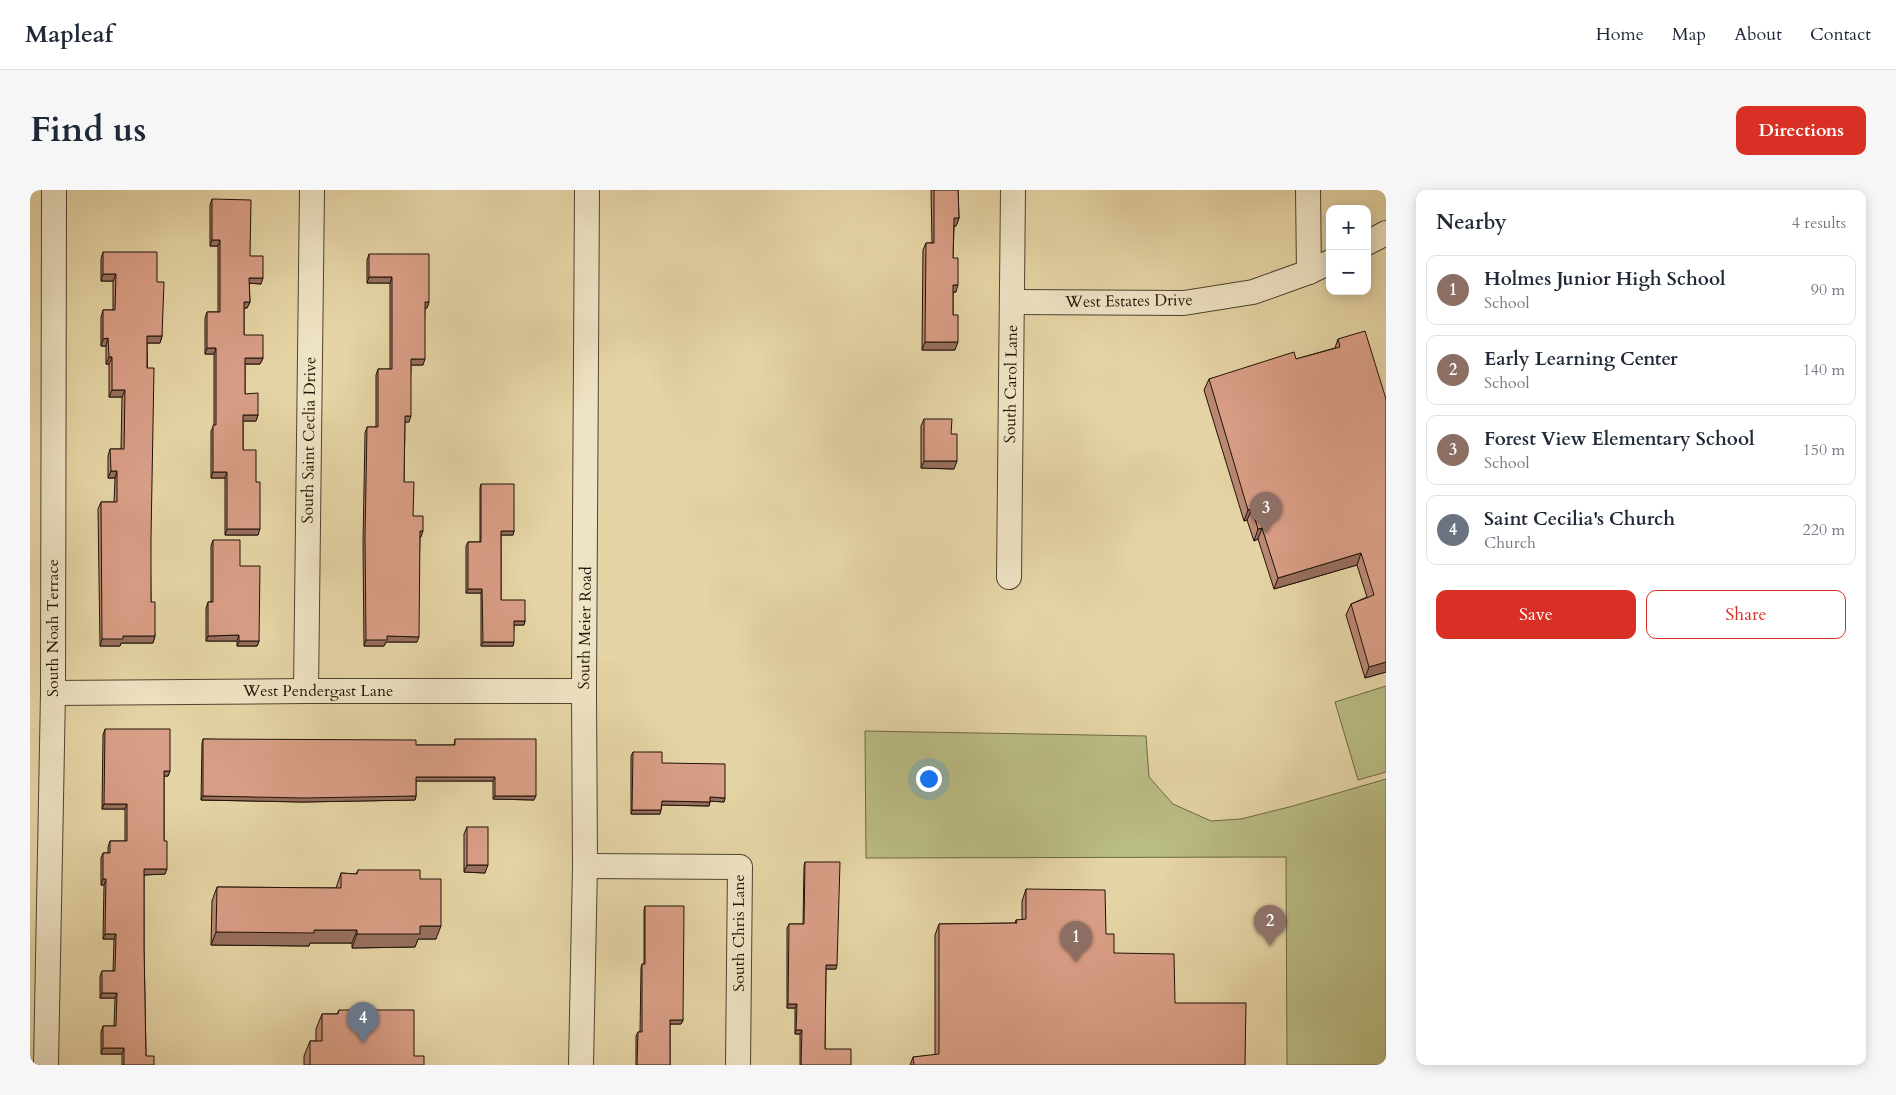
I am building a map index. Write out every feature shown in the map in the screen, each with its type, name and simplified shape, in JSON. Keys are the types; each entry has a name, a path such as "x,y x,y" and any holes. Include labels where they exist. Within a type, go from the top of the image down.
{"street":[{"name":"South Noah Terrace","path":"46,1065 52,693 54,190"},
{"name":"South Saint Ceclia Drive","path":"306,691 312,190"},
{"name":"South Meier Road","path":"581,1065 585,866 586,190"},
{"name":"South Carol Lane","path":"1009,577 1012,190"},
{"path":"1308,190 1309,272"},
{"path":"1371,241 1386,233"},
{"name":"West Estates Drive","path":"1012,302 1184,303 1253,292 1326,264"},
{"name":"West Pendergast Lane","path":"52,693 584,691"},
{"name":"South Chris Lane","path":"585,866 740,867 738,1065"}],"green space":[{"path":"1386,686 1386,772 1358,780 1335,702"},
{"path":"865,731 1146,736 1149,777 1173,804 1211,821 1241,819 1386,779 1386,1065 1287,1065 1286,857 866,858"}],"building":[{"path":"934,190 958,190 959,218 954,218 953,258 958,258 958,285 953,285 953,315 958,315 958,342 925,342 926,243 934,243"},
{"path":"212,199 251,200 250,256 263,256 263,278 249,278 250,302 244,302 244,335 263,335 263,358 245,358 245,394 258,393 258,415 243,415 243,450 256,450 256,482 260,482 260,529 227,529 227,472 213,472 213,425 216,425 216,348 207,348 207,312 220,312 220,240 212,240"},
{"path":"103,252 157,252 157,282 164,282 162,336 147,336 147,368 154,368 151,602 155,602 155,636 123,636 123,639 102,639 101,502 117,502 117,471 111,471 110,449 124,449 125,390 112,390 112,357 109,357 108,338 103,339 103,310 115,310 116,274 103,274"},
{"path":"369,254 429,254 429,302 425,302 425,359 411,359 411,416 405,416 404,482 414,482 413,516 423,516 423,531 420,531 419,637 387,636 387,640 366,640 365,538 367,427 378,427 378,369 392,369 392,277 369,277"},
{"path":"1365,331 1386,399 1386,662 1369,667 1351,604 1374,595 1361,553 1278,578 1262,528 1258,529 1252,509 1248,510 1209,379 1294,352 1296,359 1340,347 1338,339"},
{"path":"924,419 952,419 951,434 957,434 957,461 924,461"},
{"path":"481,484 514,484 514,531 501,531 501,600 525,600 525,621 514,621 514,642 483,642 482,589 468,589 468,542 481,542"},
{"path":"213,540 240,540 240,566 260,566 259,641 239,641 239,635 208,636 208,602 213,602"},
{"path":"105,729 170,729 170,771 164,771 164,841 167,841 167,869 144,869 146,1056 154,1056 154,1065 124,1065 124,1048 103,1048 103,1026 116,1026 117,993 102,993 102,971 115,971 116,934 105,934 106,879 103,879 103,853 110,853 110,841 127,841 127,804 104,804"},
{"path":"203,739 416,740 416,745 455,745 455,739 536,739 536,796 495,796 495,777 416,777 416,796 304,798 203,796"},
{"path":"633,752 662,752 662,763 725,764 725,798 710,797 710,802 662,801 661,810 632,810"},
{"path":"467,827 488,827 488,865 467,865"},
{"path":"805,862 840,862 837,965 826,965 825,1049 851,1049 851,1065 801,1065 802,1030 796,1030 797,1004 788,1004 789,924 804,924"},
{"path":"358,870 420,870 420,879 441,879 441,926 420,926 420,934 357,934 357,930 314,930 314,933 216,932 217,887 341,888 341,873 357,874"},
{"path":"1026,889 1105,890 1106,934 1114,934 1114,953 1174,954 1175,1003 1246,1003 1245,1065 914,1065 913,1057 939,1054 939,924 1017,923 1016,920 1026,919"},
{"path":"645,906 684,906 683,1020 670,1020 670,1065 637,1065 638,1032 642,1032 642,964 645,964"},
{"path":"339,1010 414,1010 414,1056 424,1056 424,1065 310,1065 310,1041 322,1041 322,1014 338,1014"}],"place":[{"name":"Forest View Elementary School","path":"1266,533"},
{"name":"Early Learning Center","path":"1270,946"},
{"name":"Holmes Junior High School","path":"1076,962"},
{"name":"Saint Cecilia's Church","path":"363,1043"}]}
